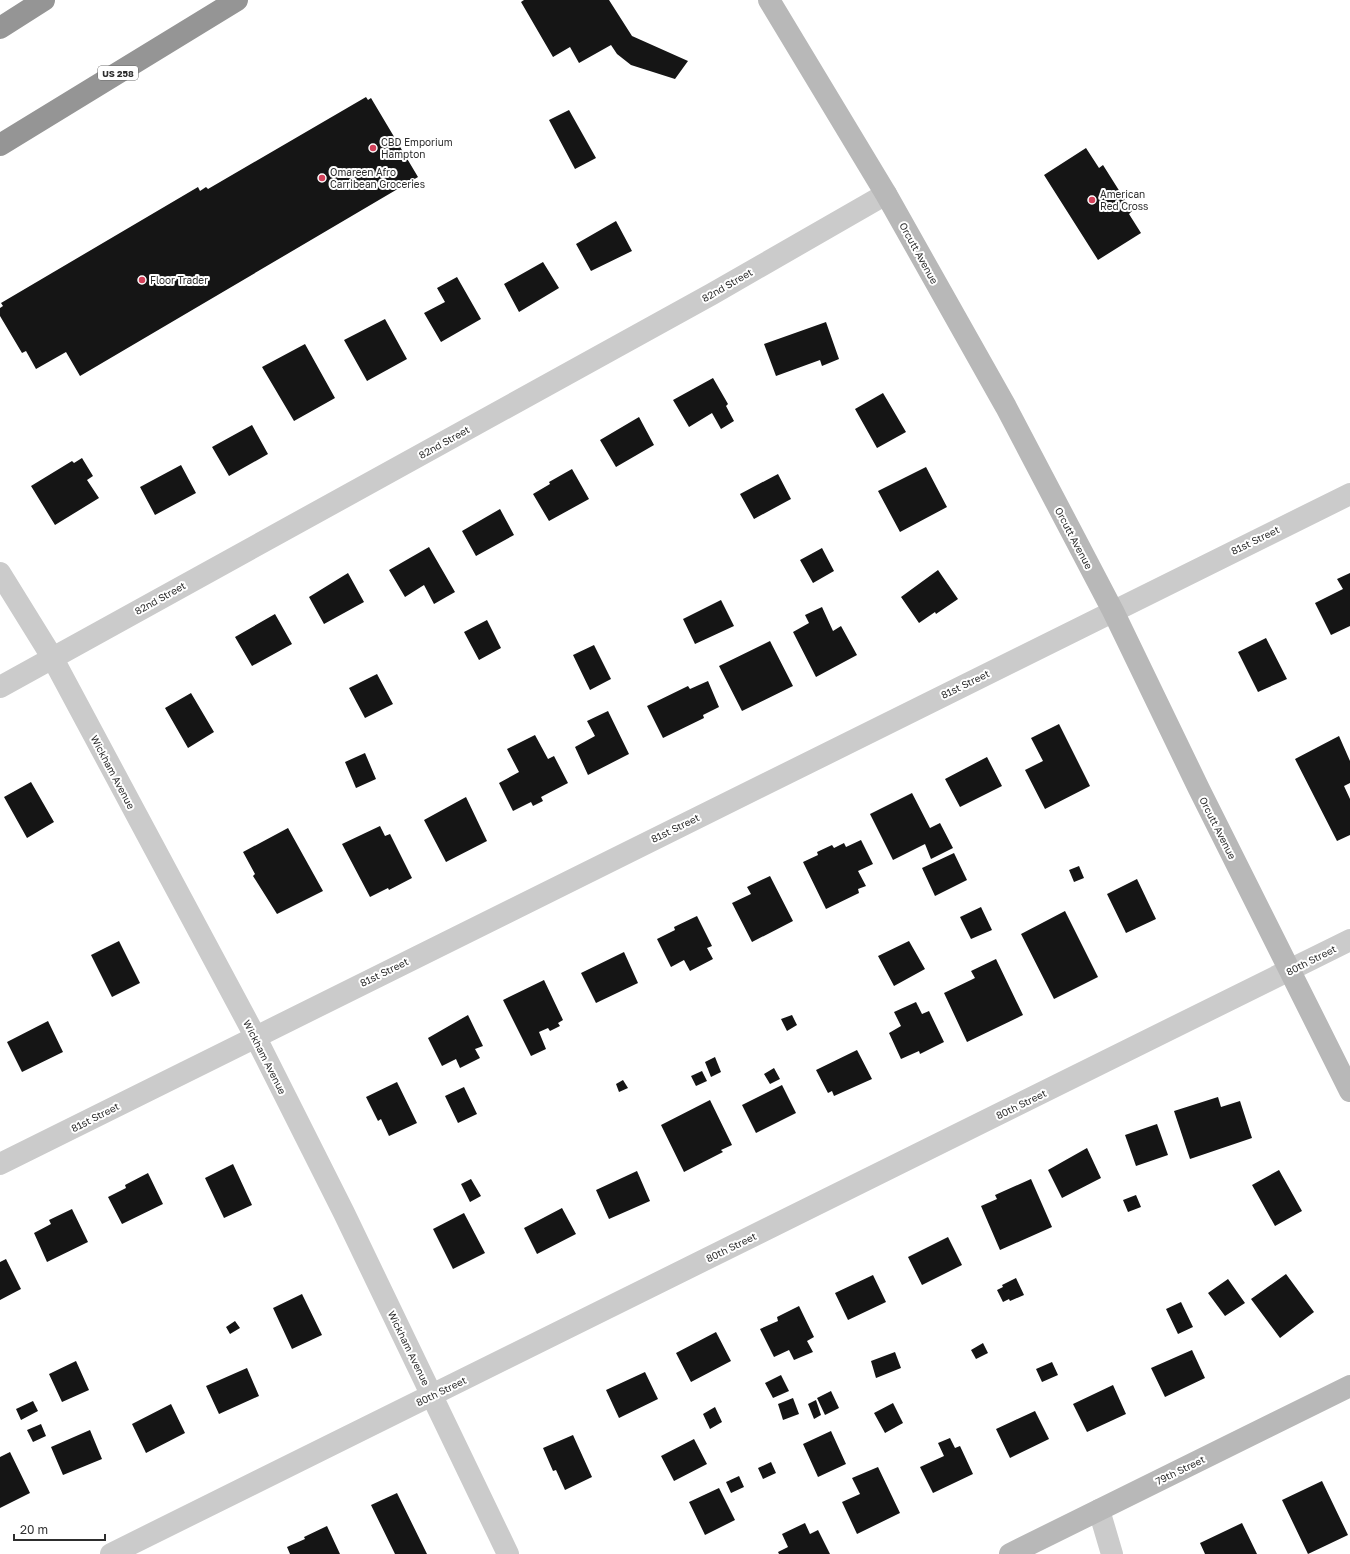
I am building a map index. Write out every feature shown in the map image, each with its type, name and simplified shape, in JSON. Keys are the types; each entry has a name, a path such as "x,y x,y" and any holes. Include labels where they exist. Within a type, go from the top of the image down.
{"highway":[{"path":"0,28 44,0"},
{"name":"US 258","path":"0,145 237,0"}],"street":[{"name":"Orcutt Avenue","path":"769,0 886,194 1006,407 1113,611 1199,789 1291,970 1350,1091"},
{"name":"82nd Street","path":"0,686 712,294 886,194"},
{"name":"81st Street","path":"0,1164 255,1036 1350,494"},
{"name":"Wickham Avenue","path":"0,573 52,657 255,1036 344,1213 508,1554"},
{"name":"80th Street","path":"111,1554 1350,940"},
{"name":"79th Street","path":"1010,1554 1350,1386"},
{"path":"1099,1510 1112,1554"}],"building":[{"path":"524,0 609,0 632,36 688,61 675,79 631,65 617,54 611,45 579,63 570,47 553,57 521,2"},
{"path":"366,97 368,100 371,98 418,177 80,376 66,352 36,369 26,351 22,353 0,316 0,308 3,306 1,303 198,187 200,191 206,187 208,189"},
{"path":"569,110 596,158 575,169 549,120"},
{"name":"American Red Cross","path":"1086,148 1099,168 1103,165 1132,211 1129,214 1141,233 1098,260 1044,175"},
{"path":"616,221 632,251 591,271 576,244"},
{"path":"543,262 559,288 519,312 504,284"},
{"path":"457,277 481,319 441,342 424,313 445,302 437,288"},
{"path":"385,319 407,359 367,381 344,340"},
{"path":"826,322 839,359 822,366 820,360 776,376 764,344"},
{"path":"305,344 335,398 294,421 262,367"},
{"path":"713,378 728,404 726,406 734,421 721,429 712,413 689,427 673,400"},
{"path":"883,393 906,432 877,448 855,409"},
{"path":"639,417 654,445 616,467 600,440"},
{"path":"252,425 268,454 229,476 212,447"},
{"path":"82,458 93,476 87,480 99,498 55,525 31,486 72,461 74,463"},
{"path":"181,465 196,493 155,515 140,487"},
{"path":"926,467 947,507 900,532 878,491"},
{"path":"572,469 589,499 549,521 533,494 550,484 549,482"},
{"path":"778,474 791,499 754,519 740,494"},
{"path":"500,509 514,535 476,556 462,531"},
{"path":"429,547 455,592 434,604 424,585 405,597 389,570"},
{"path":"822,548 834,571 813,583 800,560"},
{"path":"938,570 958,599 936,614 935,612 919,623 901,597"},
{"path":"348,573 364,602 324,624 309,597"},
{"path":"1350,573 1350,626 1331,635 1315,603 1343,589 1337,579"},
{"path":"721,600 734,626 695,644 683,619"},
{"path":"822,607 833,631 841,626 857,655 816,677 793,632 809,623 805,615"},
{"path":"275,614 292,644 252,666 235,637"},
{"path":"487,620 501,648 479,660 464,632"},
{"path":"1266,638 1287,679 1258,692 1238,652"},
{"path":"770,641 793,686 742,711 719,666"},
{"path":"594,645 611,679 590,690 573,655"},
{"path":"377,674 393,704 365,718 349,688"},
{"path":"708,681 719,707 703,715 704,718 663,738 647,706 688,686 690,689"},
{"path":"191,693 214,732 188,748 165,708"},
{"path":"608,711 629,754 588,775 575,747 595,736 587,721"},
{"path":"1059,724 1090,786 1045,809 1025,770 1043,761 1031,738"},
{"path":"535,735 548,759 554,756 568,783 541,797 543,801 533,806 531,802 513,811 499,783 519,772 507,749"},
{"path":"1339,736 1350,761 1350,783 1344,786 1350,799 1350,835 1337,841 1295,759"},
{"path":"365,753 376,779 356,788 345,762"},
{"path":"987,757 1002,786 960,807 945,779"},
{"path":"31,782 54,822 27,838 4,797"},
{"path":"912,793 930,828 940,823 953,848 931,859 925,844 893,860 870,814"},
{"path":"466,797 487,841 446,862 424,820"},
{"path":"380,826 385,836 390,834 412,878 389,890 388,888 370,897 342,844"},
{"path":"288,828 323,891 277,914 253,876 255,874 243,852"},
{"path":"861,840 873,864 858,871 866,886 858,889 859,893 826,909 803,862 818,855 817,852 832,845 834,848 844,843 846,847"},
{"path":"954,853 967,880 935,896 922,868"},
{"path":"1079,866 1084,878 1074,882 1069,870"},
{"path":"770,876 793,921 752,942 732,903 751,894 747,887"},
{"path":"1137,879 1156,919 1126,933 1107,894"},
{"path":"981,907 992,930 971,939 960,917"},
{"path":"1065,911 1098,977 1054,999 1021,934"},
{"path":"697,916 712,946 707,948 713,959 690,971 684,960 671,967 657,939 675,930 674,927"},
{"path":"119,941 140,983 112,997 91,955"},
{"path":"909,941 925,969 894,986 878,956"},
{"path":"624,952 638,983 596,1003 581,973"},
{"path":"996,959 1023,1015 967,1042 944,993 975,978 971,971"},
{"path":"544,980 563,1020 558,1023 560,1026 550,1031 548,1028 539,1032 546,1049 531,1056 503,1000"},
{"path":"916,1002 922,1014 929,1011 944,1042 920,1054 919,1051 901,1059 889,1033 901,1026 894,1012"},
{"path":"468,1015 483,1046 475,1049 480,1058 460,1068 456,1059 442,1066 428,1038"},
{"path":"792,1015 797,1025 787,1031 781,1019"},
{"path":"48,1021 63,1052 22,1072 7,1042"},
{"path":"857,1050 872,1079 834,1096 832,1091 828,1093 816,1070"},
{"path":"715,1057 721,1072 711,1077 705,1062"},
{"path":"774,1068 780,1079 770,1084 764,1074"},
{"path":"702,1071 707,1081 696,1086 691,1076"},
{"path":"623,1080 628,1088 619,1092 616,1084"},
{"path":"397,1082 417,1123 389,1136 381,1119 378,1121 366,1097"},
{"path":"782,1085 796,1113 756,1133 742,1105"},
{"path":"464,1087 477,1114 458,1123 445,1096"},
{"path":"1218,1097 1221,1107 1240,1101 1252,1138 1190,1159 1174,1111"},
{"path":"710,1100 732,1145 721,1150 723,1152 684,1172 661,1125"},
{"path":"1157,1124 1168,1155 1136,1166 1125,1135"},
{"path":"1087,1148 1101,1178 1062,1198 1048,1170"},
{"path":"233,1164 252,1205 224,1218 205,1178"},
{"path":"1279,1170 1302,1211 1275,1226 1252,1185"},
{"path":"637,1171 650,1201 609,1219 596,1190"},
{"path":"148,1173 163,1204 122,1224 108,1197 126,1188 125,1185"},
{"path":"471,1179 481,1196 470,1202 461,1184"},
{"path":"1031,1179 1052,1227 1000,1250 981,1206 997,1199 995,1195"},
{"path":"1136,1195 1141,1207 1128,1212 1123,1200"},
{"path":"562,1208 576,1234 537,1254 524,1228"},
{"path":"72,1209 88,1242 47,1262 34,1233 51,1224 49,1220"},
{"path":"464,1213 485,1253 453,1269 433,1229"},
{"path":"948,1237 962,1265 922,1285 908,1257"},
{"path":"6,1259 21,1289 0,1300 0,1262"},
{"path":"1286,1274 1314,1312 1280,1338 1251,1299"},
{"path":"873,1275 886,1302 848,1320 835,1293"},
{"path":"1016,1278 1024,1295 1010,1301 1009,1299 1003,1302 997,1290 1003,1287 1002,1285"},
{"path":"1228,1279 1245,1303 1225,1316 1208,1293"},
{"path":"302,1294 322,1335 292,1349 273,1308"},
{"path":"1181,1302 1193,1327 1178,1334 1166,1309"},
{"path":"799,1306 814,1337 807,1341 813,1352 794,1360 789,1350 774,1357 760,1329 778,1321 777,1317"},
{"path":"235,1321 240,1328 230,1334 226,1327"},
{"path":"716,1332 731,1361 691,1382 676,1353"},
{"path":"983,1343 988,1353 976,1359 971,1350"},
{"path":"1192,1350 1205,1378 1165,1397 1151,1368"},
{"path":"895,1352 901,1368 876,1378 871,1361"},
{"path":"76,1361 89,1390 62,1402 49,1374"},
{"path":"1052,1362 1058,1375 1042,1382 1036,1369"},
{"path":"247,1368 259,1396 219,1414 206,1386"},
{"path":"645,1372 658,1399 619,1418 606,1390"},
{"path":"781,1375 789,1391 773,1398 765,1383"},
{"path":"1113,1385 1126,1414 1087,1432 1073,1404"},
{"path":"831,1391 839,1408 825,1415 817,1398"},
{"path":"793,1398 799,1414 783,1420 778,1404"},
{"path":"816,1400 821,1415 814,1419 808,1404"},
{"path":"33,1401 38,1411 21,1420 16,1409"},
{"path":"893,1403 903,1423 885,1433 874,1413"},
{"path":"171,1404 185,1433 146,1453 132,1424"},
{"path":"715,1407 722,1422 710,1429 703,1414"},
{"path":"1035,1411 1049,1439 1010,1458 996,1429"},
{"path":"41,1424 46,1436 33,1442 27,1430"},
{"path":"90,1430 102,1459 63,1475 51,1447"},
{"path":"831,1431 846,1464 818,1477 803,1444"},
{"path":"573,1435 592,1477 565,1490 556,1470 553,1471 543,1448"},
{"path":"950,1438 955,1448 960,1446 973,1474 933,1493 920,1467 944,1456 938,1443"},
{"path":"694,1439 707,1464 674,1481 661,1456"},
{"path":"10,1452 30,1493 0,1508 0,1457"},
{"path":"771,1462 776,1473 763,1479 758,1468"},
{"path":"878,1467 900,1513 857,1534 842,1502 860,1494 852,1478"},
{"path":"739,1476 744,1487 731,1493 726,1482"},
{"path":"1322,1481 1348,1535 1308,1554 1282,1500"},
{"path":"719,1488 735,1520 705,1535 689,1502"},
{"path":"397,1493 427,1554 395,1554 371,1505"},
{"path":"805,1523 810,1534 818,1530 830,1554 779,1554 778,1552 788,1547 782,1534"},
{"path":"1242,1523 1257,1554 1205,1554 1200,1543"},
{"path":"327,1526 340,1554 290,1554 287,1547 305,1539 304,1537"}],"place":[{"name":"CBD Emporium Hampton","path":"373,148"},
{"name":"Omareen Afro Carribean Groceries","path":"322,178"},
{"name":"American Red Cross","path":"1092,200"},
{"name":"Floor Trader","path":"142,280"}]}
